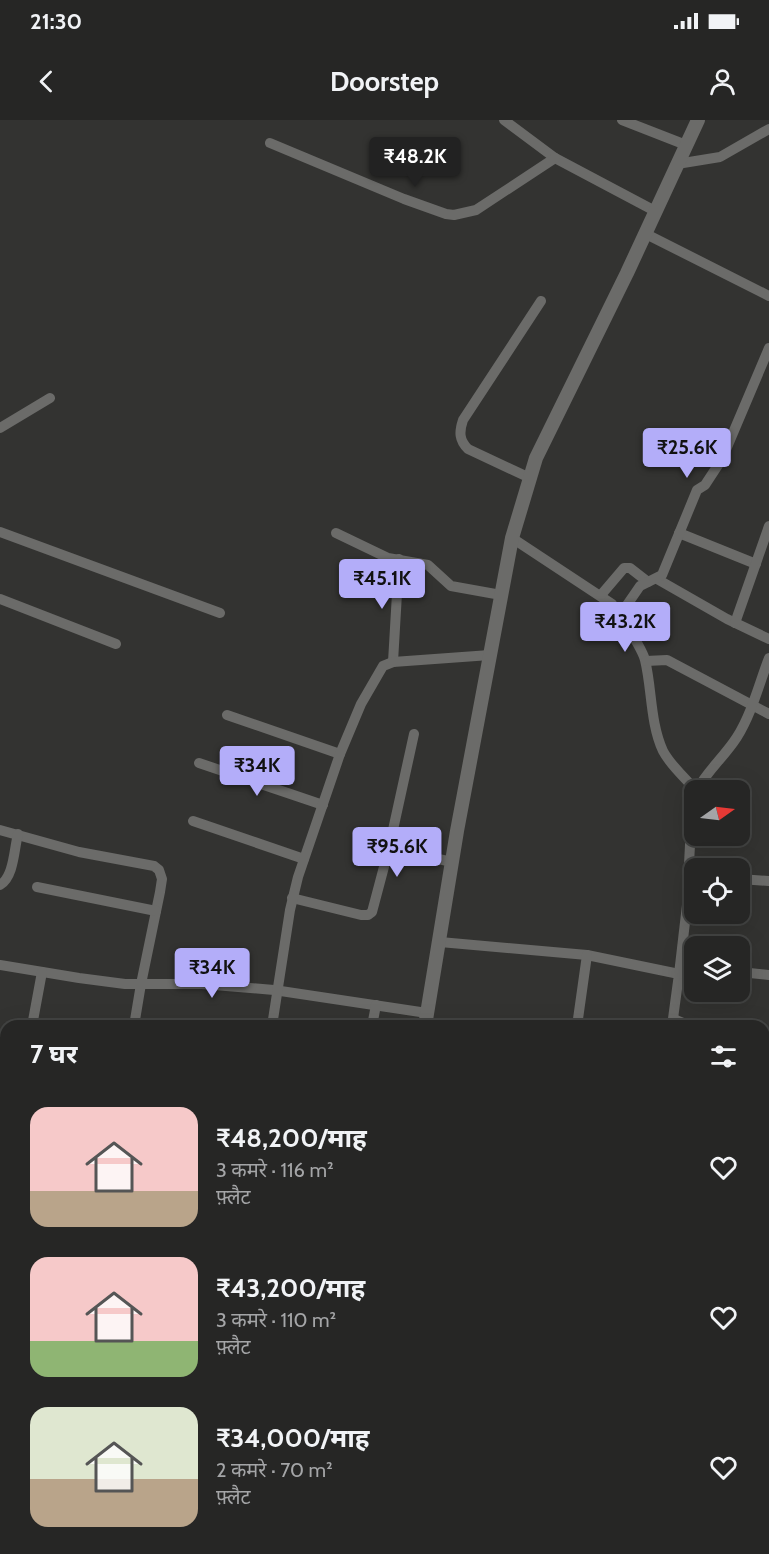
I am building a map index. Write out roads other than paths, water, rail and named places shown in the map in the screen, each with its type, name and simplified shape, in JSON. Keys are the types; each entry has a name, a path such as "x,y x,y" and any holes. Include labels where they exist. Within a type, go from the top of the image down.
{"street":[{"path":"504,120 555,158 655,211"},
{"path":"622,120 686,145"},
{"path":"0,965 79,978 141,984 202,984 278,991 376,1005 426,1019 452,862 512,538 536,458 646,234 698,120"},
{"path":"677,164 720,157 769,129"},
{"path":"270,143 404,199 454,215 476,210 555,158"},
{"path":"646,234 768,294"},
{"path":"530,478 468,449 461,443 460,437 463,420 541,301"},
{"path":"620,615 640,586 662,575 697,490 705,485 722,459 769,348"},
{"path":"0,428 50,398"},
{"path":"735,623 769,526"},
{"path":"0,532 220,613"},
{"path":"336,533 381,555 428,565 451,586 501,595"},
{"path":"679,533 756,564"},
{"path":"512,538 601,596 612,604 620,615 646,661 658,737 663,750 688,780"},
{"path":"393,662 399,559"},
{"path":"601,596 624,568 630,568 769,639"},
{"path":"0,599 116,645"},
{"path":"273,1020 292,898 340,754 361,704 376,676 383,666 393,662 490,655"},
{"path":"703,780 736,738 766,677 769,658"},
{"path":"646,661 667,660 769,714"},
{"path":"227,715 340,754"},
{"path":"292,898 361,915 368,915 372,912 389,848 414,734"},
{"path":"200,763 323,805"},
{"path":"193,821 304,859"},
{"path":"0,830 79,852 154,866 159,870 162,879 135,1020"},
{"path":"0,885 5,883 8,876 18,834"},
{"path":"389,848 452,862"},
{"path":"750,880 769,881"},
{"path":"37,887 156,910"},
{"path":"673,1020 685,924"},
{"path":"440,942 587,955 684,969"},
{"path":"578,1020 587,955"},
{"path":"34,1020 42,972"},
{"path":"750,973 769,975"},
{"path":"373,1020 376,1005"}]}
